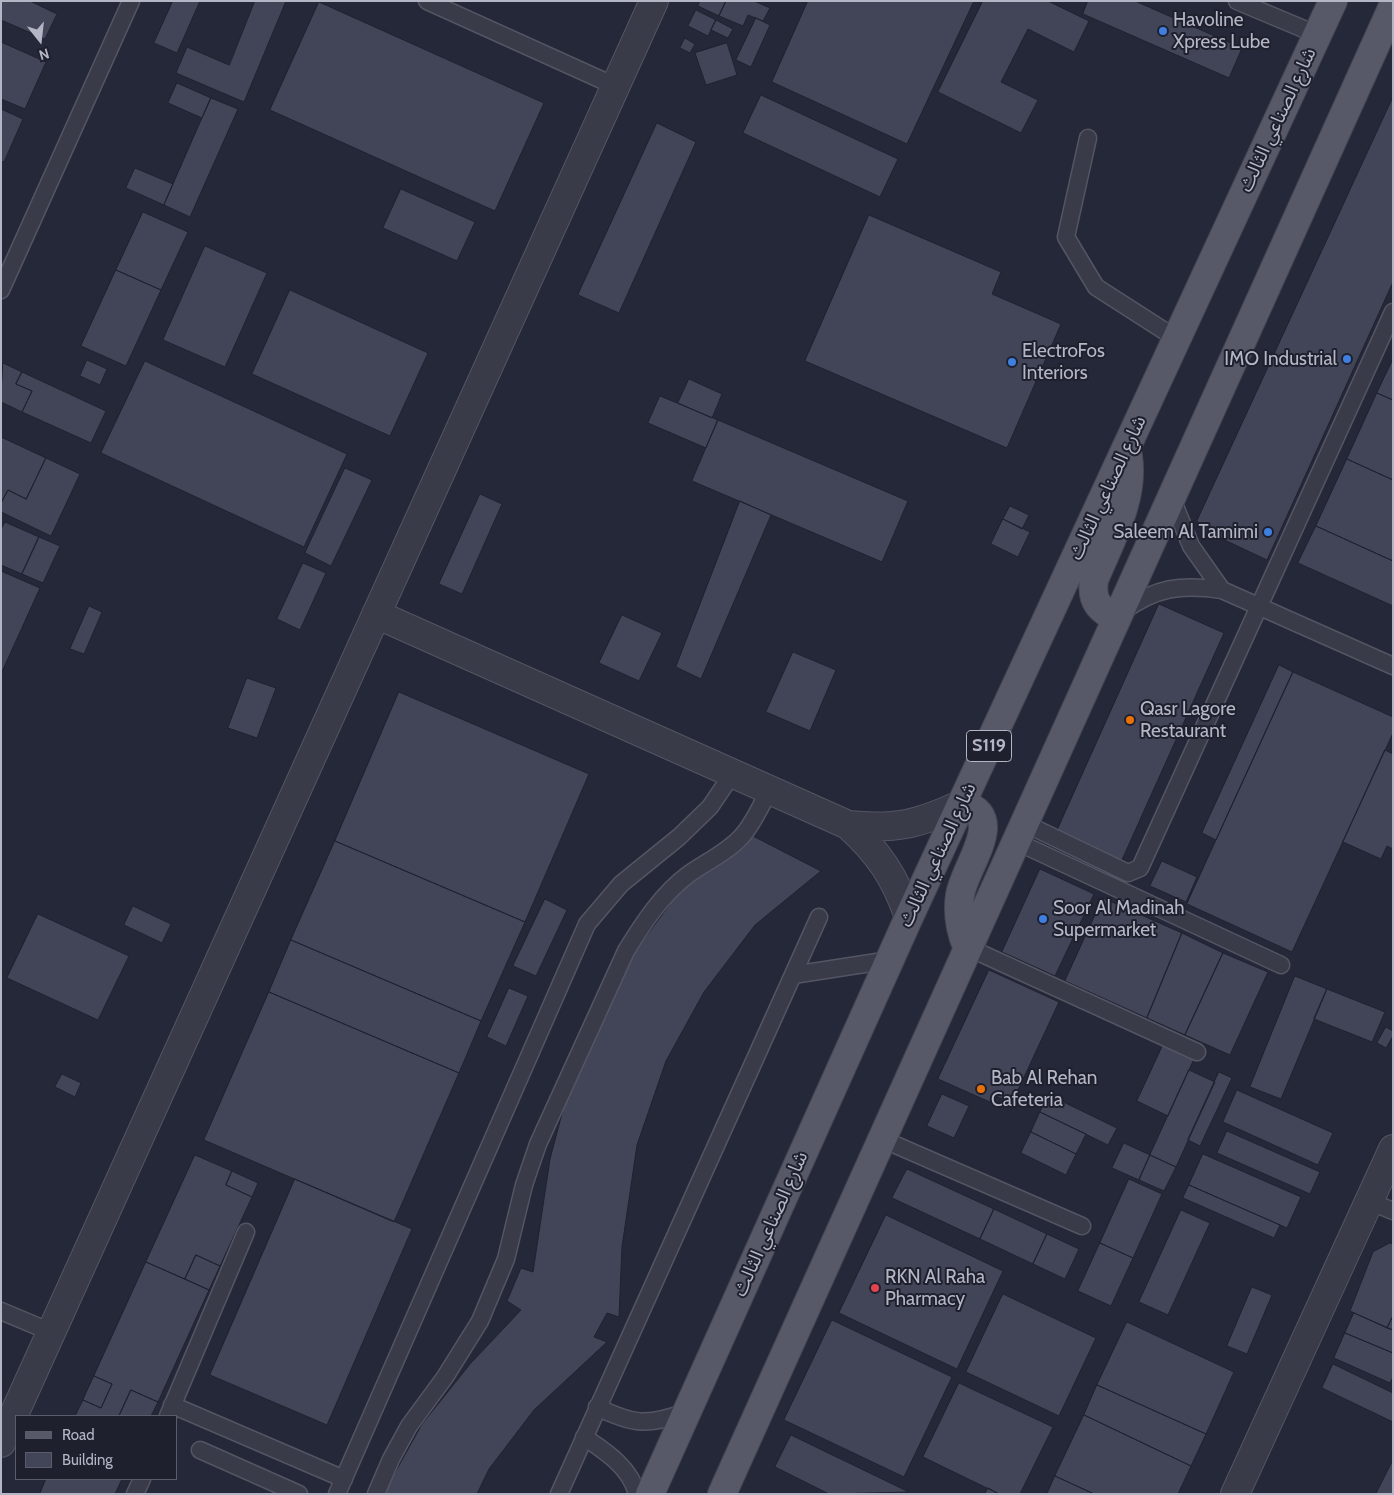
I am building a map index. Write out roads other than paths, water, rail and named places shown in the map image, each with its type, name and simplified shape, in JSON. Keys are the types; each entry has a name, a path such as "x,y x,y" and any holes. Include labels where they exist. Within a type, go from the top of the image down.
{"main road":[{"name":"شارع الصناعي الثالث","path":"650,1494 909,917 1333,1"},
{"path":"722,1494 1116,616 1393,6"},
{"path":"1116,616 1100,608 1096,604 1092,593 1094,580 1126,497 1129,472 1126,447"},
{"path":"962,804 974,807 982,816 984,827 960,893 960,931 967,947"}],"street":[{"path":"1,1443 654,1"},
{"path":"376,614 848,825 877,828 906,826 934,817 962,804"},
{"path":"848,825 868,844 886,866 900,891 909,917"},
{"path":"1235,1494 1381,1206 1393,1149"}],"lane":[{"path":"1,290 131,1"},
{"path":"427,1 615,86"},
{"path":"1237,1 1318,36"},
{"path":"1088,138 1066,237 1096,287 1177,339"},
{"path":"1019,832 1128,873 1140,868 1393,312"},
{"path":"1171,496 1191,546 1222,590"},
{"path":"1116,616 1139,600 1165,589 1193,586 1222,590 1393,666"},
{"path":"246,1232 170,1411 340,1486 587,924 620,884 679,837 710,807 733,773"},
{"path":"376,1494 409,1426 464,1350 490,1299 506,1259 524,1185 538,1144 626,951 643,923 663,898 687,876 729,848 743,835 770,790"},
{"path":"1019,832 1281,966"},
{"path":"558,1494 819,917"},
{"path":"967,947 1197,1052"},
{"path":"793,974 890,960"},
{"path":"882,1139 1082,1226"},
{"path":"1,1311 52,1332"},
{"path":"598,1407 624,1420 645,1422 666,1419 686,1412"},
{"path":"584,1437 610,1454 625,1470 637,1494"},
{"path":"200,1450 299,1494"},
{"path":"135,1494 142,1480"}],"place":[{"name":"Havoline Xpress Lube","path":"1163,31"},
{"name":"IMO Industrial","path":"1347,359"},
{"name":"ElectroFos Interiors","path":"1012,362"},
{"name":"Saleem Al Tamimi","path":"1268,532"},
{"name":"Qasr Lagore Restaurant","path":"1130,720"},
{"name":"Soor Al Madinah Supermarket","path":"1043,919"},
{"name":"Bab Al Rehan Cafeteria","path":"981,1089"},
{"name":"RKN Al Raha Pharmacy","path":"875,1288"}]}
